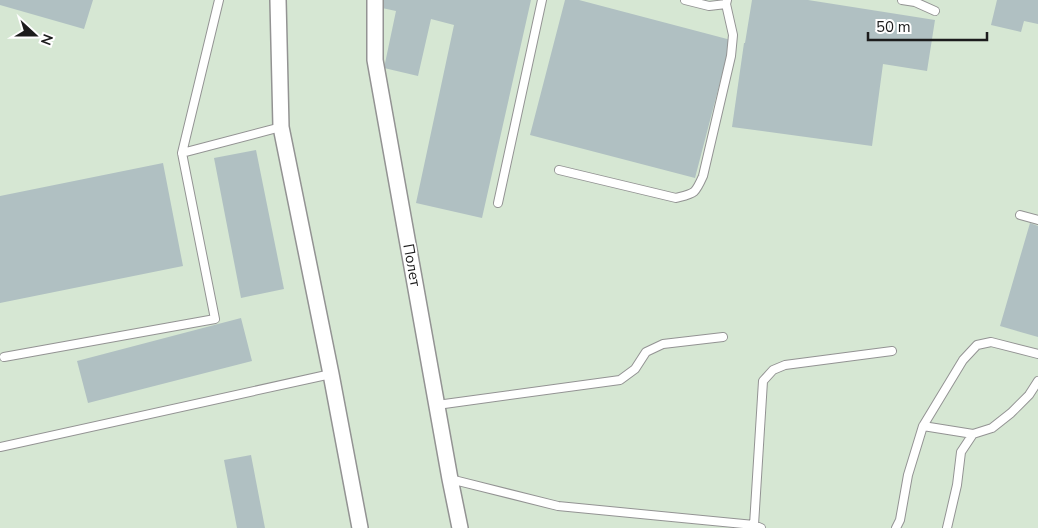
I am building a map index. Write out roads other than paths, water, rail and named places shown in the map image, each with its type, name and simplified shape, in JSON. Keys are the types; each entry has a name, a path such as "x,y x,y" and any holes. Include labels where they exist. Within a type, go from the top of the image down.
{"street":[{"path":"278,0 281,127 360,528"},
{"name":"Полет","path":"375,0 375,60 460,528"}],"lane":[{"path":"4,357 215,319 182,153 219,0"},
{"path":"498,203 542,0"},
{"path":"559,170 676,198 690,194 697,189 703,176 731,56 733,35 726,2 710,6 686,0"},
{"path":"902,0 915,2 935,11"},
{"path":"182,153 281,127"},
{"path":"1020,215 1038,220"},
{"path":"437,405 620,380 635,369 646,352 663,344 723,336"},
{"path":"896,528 900,520 908,475 923,426 964,360 977,344 991,342 1038,354"},
{"path":"450,479 558,506 757,526 763,381 773,370 785,365 892,351"},
{"path":"0,447 331,374"},
{"path":"923,426 973,434 992,428 1029,395 1038,381"},
{"path":"947,528 957,486 961,452 973,434"}]}
